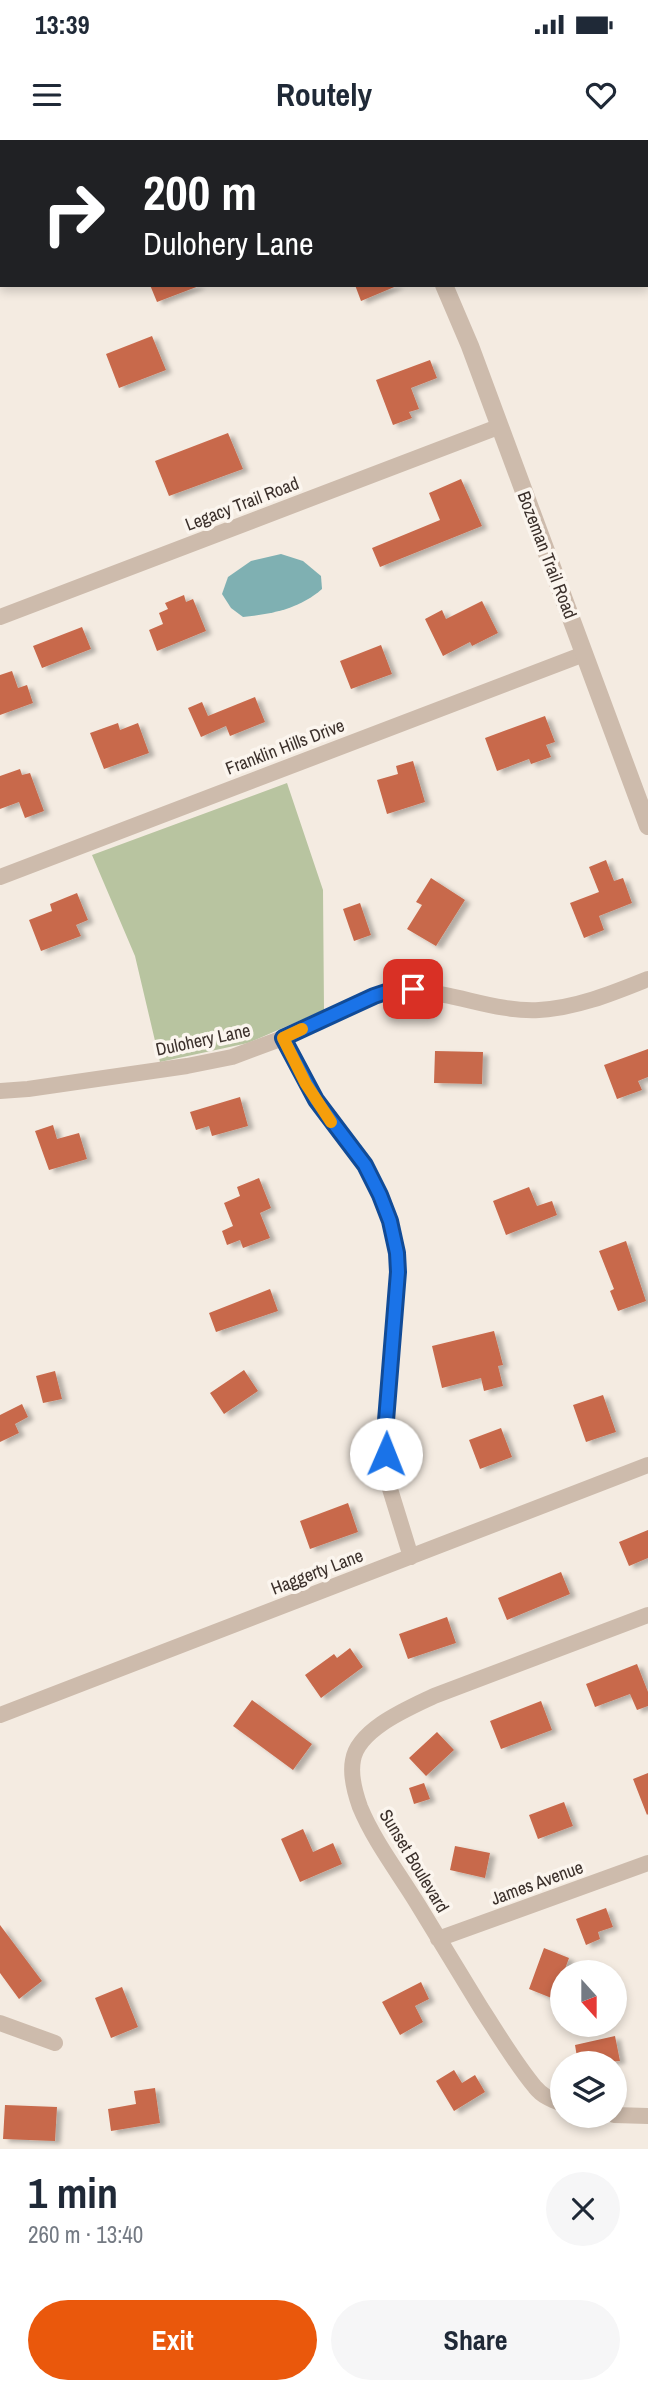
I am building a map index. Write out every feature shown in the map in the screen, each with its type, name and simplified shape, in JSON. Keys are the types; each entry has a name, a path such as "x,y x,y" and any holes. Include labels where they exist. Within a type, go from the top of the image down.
{"street":[{"name":"Bozeman Trail Road","path":"445,287 470,346 648,826"},
{"name":"Legacy Trail Road","path":"0,617 498,427"},
{"name":"Franklin Hills Drive","path":"0,877 584,653"},
{"name":"Dulohery Lane","path":"0,1091 187,1066 232,1057 283,1038 389,991 432,991 510,1008 537,1010 588,1001 648,979"},
{"path":"283,1038 316,1100 365,1165 390,1221 398,1272 385,1433 387,1474 411,1557"},
{"name":"Haggerty Lane","path":"0,1715 648,1465"},
{"name":"Sunset Boulevard","path":"550,2099 536,2089 500,2038 438,1939 359,1804 352,1769 356,1750 364,1740 403,1710 648,1615"},
{"name":"James Avenue","path":"438,1939 648,1863"},
{"path":"0,2023 55,2043"},
{"path":"627,2115 648,2116"}],"green space":[{"path":"287,783 323,890 324,1010 248,1043 160,1062 135,956 92,855"}],"water":[{"path":"281,554 303,561 321,576 322,589 295,606 275,612 243,617 231,608 222,594 228,577 251,561"}],"building":[{"path":"151,287 196,287 157,302"},
{"path":"356,287 394,287 361,301"},
{"path":"152,336 166,370 119,388 106,354"},
{"path":"430,360 437,378 411,388 419,409 409,412 412,418 393,425 376,380"},
{"path":"228,433 243,469 169,496 155,461"},
{"path":"461,479 482,526 380,567 372,548 440,520 429,493"},
{"path":"184,595 186,602 193,599 206,631 157,651 149,630 163,624 159,613 168,609 165,603"},
{"path":"482,601 498,633 472,646 470,642 443,656 425,619 442,610 446,619"},
{"path":"82,627 91,649 42,668 33,646"},
{"path":"381,645 392,674 351,689 340,661"},
{"path":"12,671 18,688 27,685 33,703 0,715 0,675"},
{"path":"255,697 265,722 230,736 226,726 201,737 188,708 202,702 208,716"},
{"path":"545,716 555,742 546,745 551,757 531,764 529,759 497,771 485,738"},
{"path":"118,723 120,730 138,723 149,753 104,769 90,733"},
{"path":"413,761 425,802 387,814 377,780 398,774 396,766"},
{"path":"20,769 22,775 30,773 44,811 25,818 19,802 0,809 0,776"},
{"path":"606,860 614,881 623,878 632,903 599,916 604,930 584,938 570,903 599,892 589,867"},
{"path":"431,878 465,900 436,946 407,929 422,905 416,902"},
{"path":"77,893 88,920 76,925 81,936 41,951 29,920 52,911 50,904"},
{"path":"360,903 371,935 354,941 343,909"},
{"path":"648,1049 648,1077 638,1081 642,1090 617,1099 604,1065"},
{"path":"435,1051 483,1052 482,1084 434,1083"},
{"path":"240,1097 248,1126 212,1136 209,1126 196,1130 190,1112"},
{"path":"53,1125 57,1139 79,1133 87,1159 49,1170 35,1131"},
{"path":"259,1178 271,1208 260,1213 270,1238 243,1248 240,1240 227,1245 222,1231 233,1226 224,1203 240,1196 237,1187"},
{"path":"529,1187 537,1206 552,1201 557,1215 506,1235 493,1201"},
{"path":"626,1241 646,1301 618,1311 610,1291 614,1289 599,1251"},
{"path":"270,1289 278,1311 216,1332 209,1313"},
{"path":"494,1331 503,1365 498,1366 503,1386 484,1391 481,1378 442,1388 432,1346"},
{"path":"244,1370 258,1391 224,1414 210,1393"},
{"path":"55,1371 62,1399 43,1403 36,1376"},
{"path":"603,1395 616,1432 586,1442 573,1405"},
{"path":"22,1404 28,1417 15,1424 19,1433 0,1442 0,1415"},
{"path":"501,1428 512,1457 480,1469 469,1440"},
{"path":"348,1503 358,1532 310,1549 300,1521"},
{"path":"648,1530 648,1558 629,1566 619,1542"},
{"path":"561,1572 570,1594 507,1620 498,1598"},
{"path":"447,1617 456,1643 408,1659 399,1634"},
{"path":"350,1648 363,1667 321,1698 305,1675 334,1654 337,1658"},
{"path":"637,1664 648,1692 648,1706 637,1710 630,1694 595,1707 586,1684"},
{"path":"252,1700 312,1744 293,1770 233,1726"},
{"path":"541,1701 552,1730 501,1749 490,1721"},
{"path":"437,1732 454,1750 426,1776 409,1758"},
{"path":"648,1773 648,1814 647,1815 633,1779"},
{"path":"424,1783 430,1799 414,1804 409,1788"},
{"path":"564,1802 573,1826 538,1839 529,1815"},
{"path":"303,1829 313,1852 333,1843 342,1864 300,1882 281,1839"},
{"path":"455,1846 490,1853 485,1878 450,1870"},
{"path":"606,1908 613,1927 598,1932 600,1939 586,1945 576,1919"},
{"path":"0,1925 42,1981 19,1999 0,1973"},
{"path":"544,1948 569,1958 550,1960 550,1997 529,1989"},
{"path":"421,1982 429,1999 415,2006 423,2022 400,2035 382,2002"},
{"path":"122,1987 138,2027 111,2038 95,1998"},
{"path":"615,2037 618,2051 576,2051 575,2045"},
{"path":"454,2070 462,2083 475,2075 485,2092 454,2111 436,2081"},
{"path":"155,2088 160,2123 111,2131 108,2109 136,2104 134,2091"},
{"path":"5,2105 57,2107 55,2141 3,2139"}],"slow traffic":[{"path":"302,1029 283,1038 306,1084 331,1122"}],"route":[{"path":"386,1454 385,1433 398,1272 390,1221 365,1165 316,1100 283,1038 374,996 389,991 413,989"}]}
